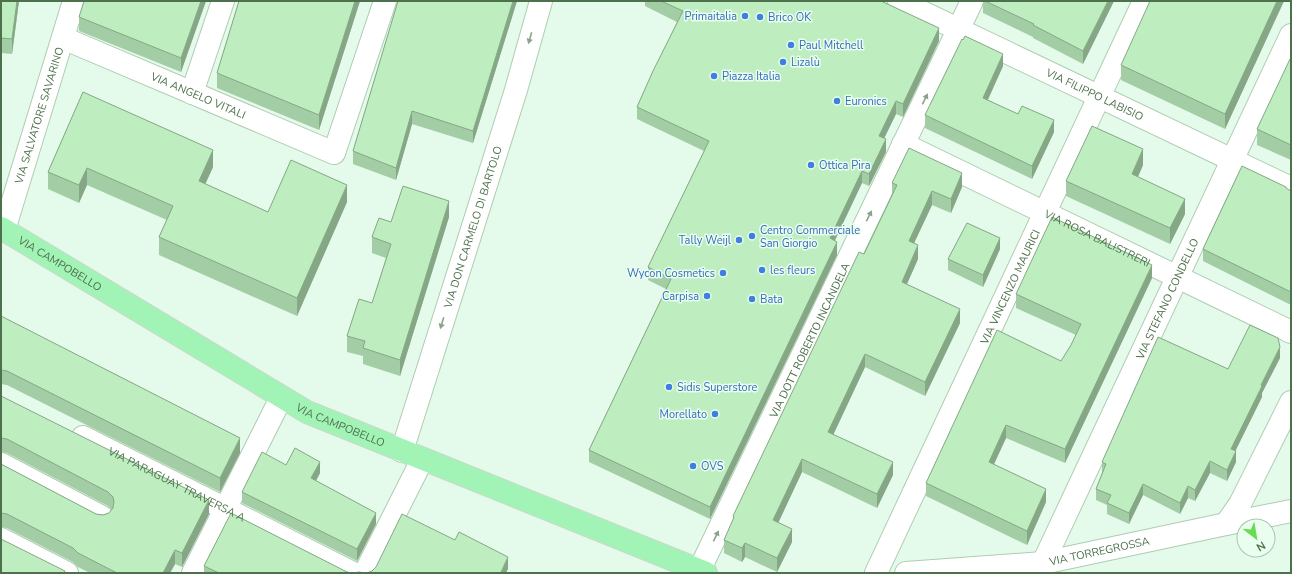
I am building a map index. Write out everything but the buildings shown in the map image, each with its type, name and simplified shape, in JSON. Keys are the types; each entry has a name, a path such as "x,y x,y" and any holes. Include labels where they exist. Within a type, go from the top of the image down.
{"main road":[{"name":"VIA CAMPOBELLO","path":"3,229 281,398 307,412 422,460 702,572"}],"street":[{"name":"VIA SALVATORE SAVARINO","path":"3,229 74,1"},
{"path":"192,93 224,1"},
{"name":"VIA ANGELO VITALI","path":"63,38 334,153 385,1"},
{"name":"VIA DON CARMELO DI BARTOLO","path":"402,451 516,90 541,1"},
{"name":"VIA FILIPPO LABISIO","path":"899,1 1291,188"},
{"name":"VIA DOTT ROBERTO INCANDELA","path":"702,572 903,144 972,1"},
{"name":"VIA VINCENZO MAURICI","path":"876,573 1144,1"},
{"name":"VIA STEFANO CONDELLO","path":"1043,563 1291,35"},
{"name":"VIA ROSA BALISTRERI","path":"903,144 1291,332"},
{"path":"193,573 281,398"},
{"path":"1226,524 1240,504 1291,402"},
{"name":"VIA PARAGUAY TRAVERSA A","path":"64,428 353,573"},
{"path":"365,573 422,460"},
{"path":"1,464 102,517"},
{"name":"VIA TORREGROSSA","path":"906,573 1043,563 1226,524 1291,512"},
{"path":"1,539 67,573"}],"place":[{"name":"Primaitalia","path":"745,16"},
{"name":"Brico OK","path":"760,17"},
{"name":"Paul Mitchell","path":"791,45"},
{"name":"Lizalù","path":"783,62"},
{"name":"Piazza Italia","path":"714,76"},
{"name":"Euronics","path":"837,101"},
{"name":"Ottica Pira","path":"811,165"},
{"name":"Centro Commerciale San Giorgio","path":"752,236"},
{"name":"Tally Weijl","path":"739,240"},
{"name":"les fleurs","path":"762,270"},
{"name":"Wycon Cosmetics","path":"723,273"},
{"name":"Carpisa","path":"707,296"},
{"name":"Bata","path":"752,299"},
{"name":"Sidis Superstore","path":"669,387"},
{"name":"Morellato","path":"715,414"},
{"name":"OVS","path":"693,466"}]}
